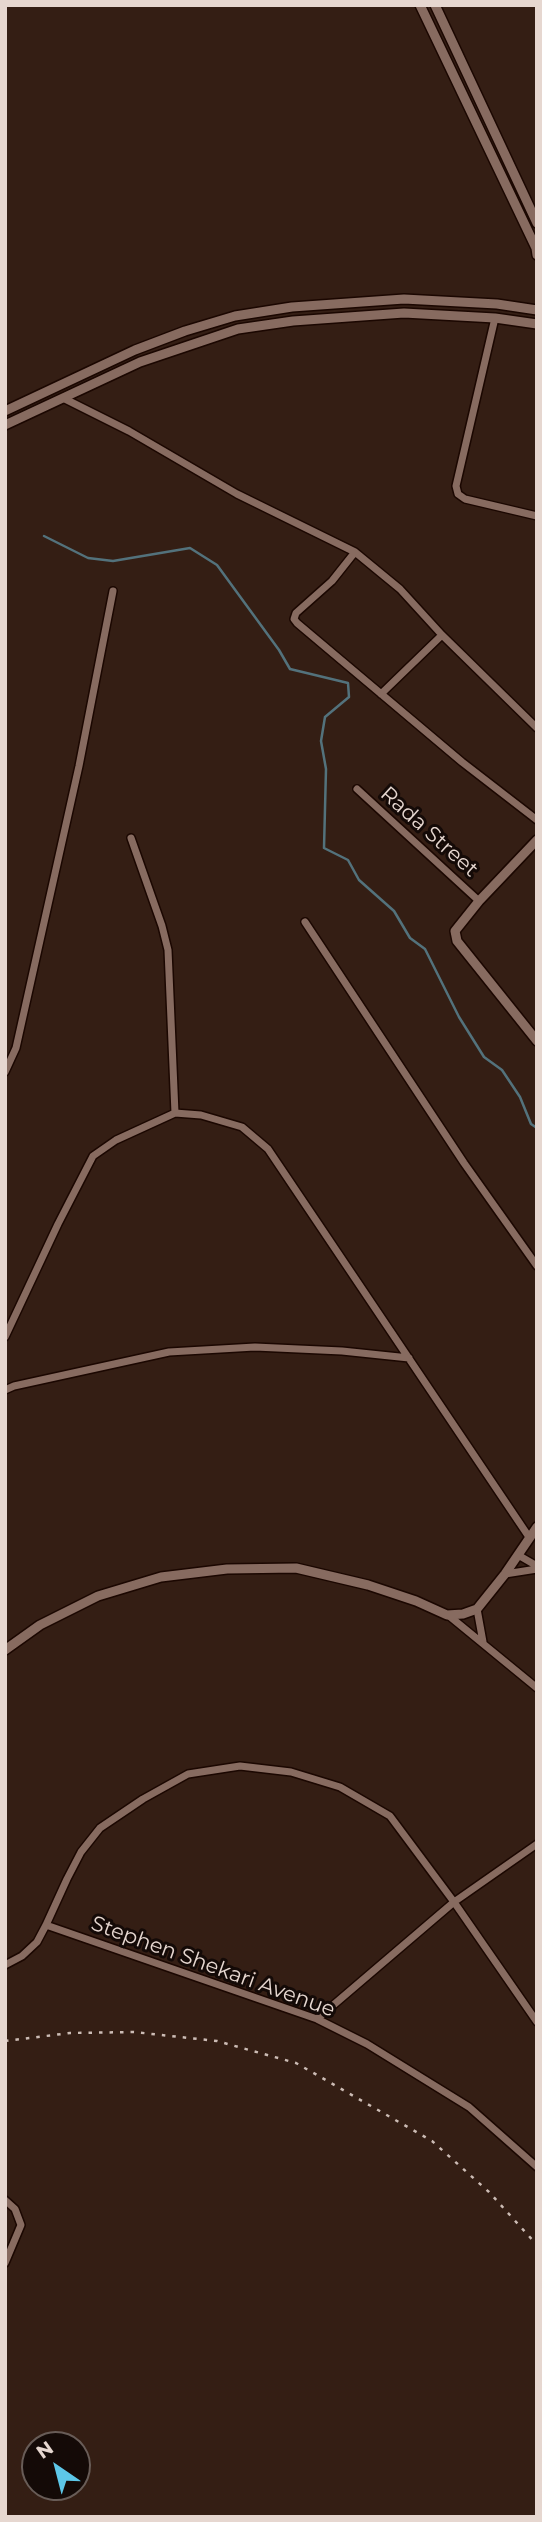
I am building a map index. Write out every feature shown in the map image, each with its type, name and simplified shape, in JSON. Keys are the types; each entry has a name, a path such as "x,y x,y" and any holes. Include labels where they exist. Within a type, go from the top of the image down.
{"street":[{"path":"420,5 536,248 537,256"},
{"path":"435,5 537,223"},
{"path":"5,425 141,362 238,330 305,320 404,313 495,318 535,324 536,307 404,299 292,307 235,316 135,350 8,410"},
{"path":"495,318 456,486 458,494 466,499 537,516"},
{"path":"65,399 129,431 237,494 355,552 400,589 442,635 537,728"},
{"path":"355,552 332,582 296,613 295,618 381,695 537,820"},
{"path":"5,1072 16,1048 79,766 113,591"},
{"path":"381,695 442,635"},
{"name":"Rada Street","path":"356,789 479,901"},
{"path":"131,838 168,950 175,1113"},
{"path":"537,840 479,901 455,931 457,941 537,1041"},
{"path":"305,922 464,1163 537,1266"},
{"path":"5,1337 93,1156 116,1140 175,1113 201,1115 242,1127 268,1149 529,1537"},
{"path":"5,1390 14,1385 169,1352 255,1347 342,1351 409,1358"},
{"path":"5,1381 14,1385"},
{"path":"447,1615 477,1609 537,1527"},
{"path":"517,1555 537,1567"},
{"path":"505,1574 537,1567"},
{"path":"5,1650 40,1625 98,1596 161,1577 227,1569 296,1568 368,1584 447,1615 537,1688"},
{"path":"477,1609 483,1642"},
{"path":"5,1965 22,1956 37,1941 66,1879 100,1828 143,1799 188,1774 240,1766 291,1772 340,1787 390,1816 454,1902 537,2022"},
{"path":"317,2019 454,1902 537,1844"},
{"name":"Stephen Shekari Avenue","path":"46,1925 317,2019 367,2044 469,2107 537,2167"},
{"path":"5,2200 15,2209 20,2225 5,2263"}],"waterway":[{"path":"44,536 88,558 113,561 190,548 217,565 290,669 348,683 349,697 325,717 321,741 326,769 324,848 348,860 359,880 394,911 410,938 425,949 459,1017 484,1057 502,1070 520,1097 531,1124 537,1128"}],"railway":[{"path":"5,2041 70,2033 134,2032 217,2041 296,2063 432,2141 489,2192 537,2245"}]}
